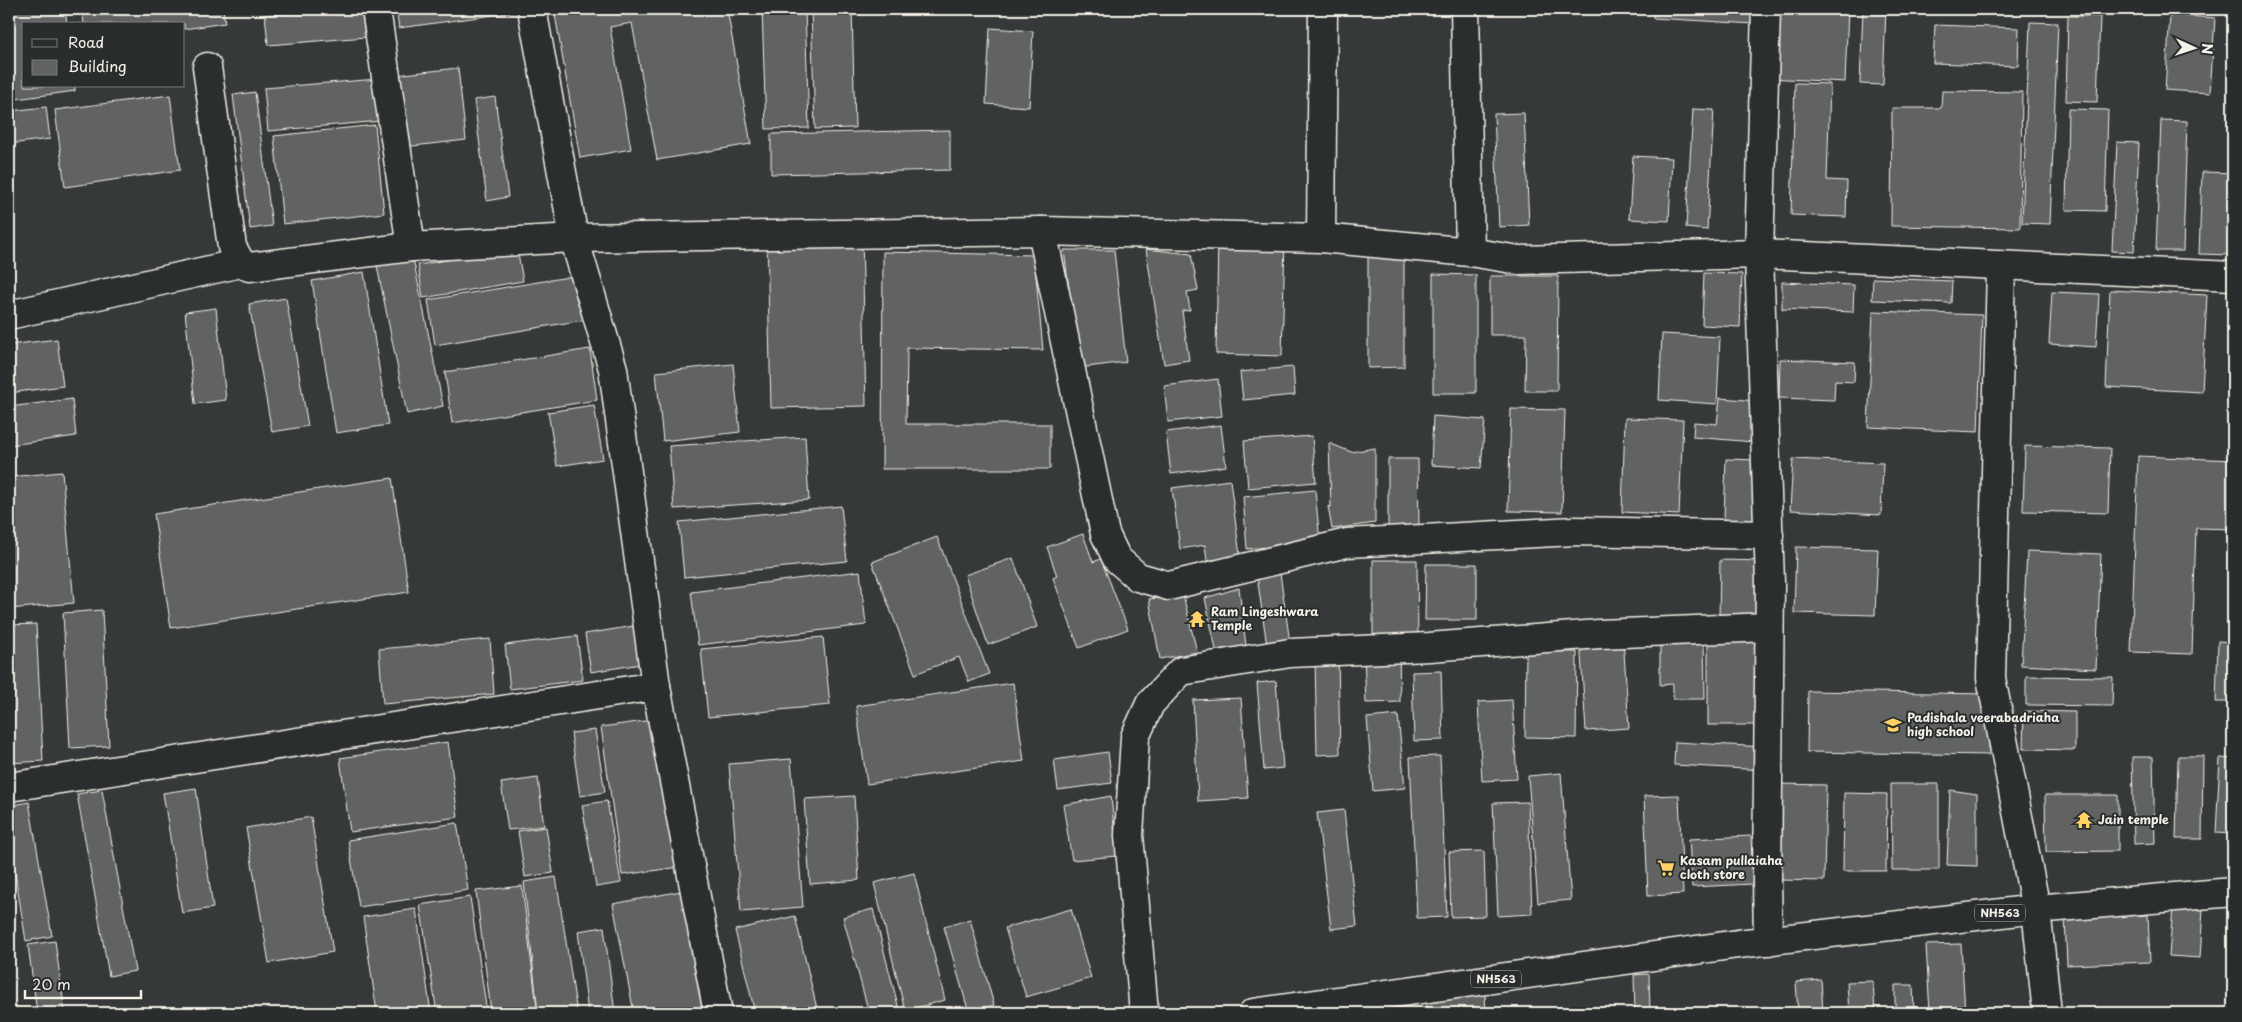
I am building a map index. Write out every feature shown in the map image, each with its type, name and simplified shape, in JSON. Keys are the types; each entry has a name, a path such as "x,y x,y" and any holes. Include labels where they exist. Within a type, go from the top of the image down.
{"main road":[{"path":"376,9 411,246"},
{"path":"532,9 574,238 613,369 656,686 718,1013"},
{"path":"1321,238 1323,9"},
{"path":"1464,9 1470,252"},
{"path":"1766,9 1759,254 1769,535 1770,626 1766,879 1768,941"},
{"path":"207,67 232,247 241,263"},
{"path":"1042,231 1105,534 1117,558 1138,578 1169,586 1347,544 1575,531 1769,535"},
{"path":"9,315 241,263 250,267 411,246 574,238 1042,231 1321,238 1470,252 1519,260 1759,254 2233,276"},
{"path":"2001,266 1991,678 2036,909 2046,1013"},
{"path":"1144,1013 1129,835 1135,737 1150,704 1181,671 1290,653 1429,647 1599,634 1770,626"},
{"path":"9,786 656,686"},
{"name":"NH563","path":"1253,1013 1738,944 2036,909 2233,892"}],"building":[{"path":"9,9 65,9 67,22 22,22 22,88 75,88 75,91 9,100"},
{"path":"82,9 223,9 225,23 185,29 185,22 84,22"},
{"path":"363,9 366,37 268,45 265,15"},
{"path":"396,9 522,9 523,11 399,28"},
{"path":"554,9 727,9 751,144 657,160 632,23 610,27 631,149 580,158"},
{"path":"762,9 805,9 809,128 766,129"},
{"path":"811,9 852,9 855,128 815,129"},
{"path":"1654,9 1756,9 1755,24 1653,18"},
{"path":"1771,9 1848,9 1845,82 1767,78"},
{"path":"1863,9 1886,9 1883,85 1860,84"},
{"path":"2170,15 2215,18 2210,93 2165,90"},
{"path":"2068,16 2100,16 2097,102 2066,101"},
{"path":"2030,22 2058,23 2050,224 2022,223"},
{"path":"1935,25 2019,28 2018,66 1933,63"},
{"path":"990,28 1033,31 1029,107 986,104"},
{"path":"458,68 466,140 404,147 396,75"},
{"path":"378,79 381,121 268,131 264,88"},
{"path":"1795,83 1830,84 1827,180 1847,181 1846,217 1791,215"},
{"path":"1942,91 2022,92 2020,228 1891,226 1892,108 1941,108"},
{"path":"255,92 272,226 250,229 233,95"},
{"path":"170,95 180,170 65,187 55,110"},
{"path":"495,97 508,197 487,201 474,100"},
{"path":"46,107 50,139 9,144 9,111"},
{"path":"1693,109 1714,110 1707,230 1686,228"},
{"path":"2068,109 2108,110 2105,211 2066,210"},
{"path":"1524,113 1529,225 1499,227 1494,114"},
{"path":"2161,120 2187,121 2183,251 2156,251"},
{"path":"375,125 384,213 283,224 274,136"},
{"path":"950,130 950,170 771,174 771,134"},
{"path":"2117,142 2139,143 2134,252 2112,251"},
{"path":"1633,156 1672,158 1669,221 1629,219"},
{"path":"2202,172 2233,173 2233,255 2199,254"},
{"path":"862,236 866,406 771,408 767,238"},
{"path":"1218,238 1285,239 1282,356 1216,354"},
{"path":"517,248 523,281 423,298 418,265"},
{"path":"1404,248 1404,367 1368,368 1368,249"},
{"path":"1146,249 1191,254 1198,290 1187,292 1190,310 1182,311 1189,360 1164,364"},
{"path":"1064,250 1114,250 1126,362 1079,368"},
{"path":"883,252 1034,255 1043,350 907,348 906,424 1050,424 1050,469 882,469"},
{"path":"413,258 443,406 407,414 377,266"},
{"path":"364,272 388,425 336,433 312,281"},
{"path":"1704,273 1742,274 1740,327 1702,325"},
{"path":"1433,274 1476,275 1476,393 1433,393"},
{"path":"581,275 589,319 435,345 428,300"},
{"path":"1490,276 1558,276 1557,391 1525,391 1526,335 1490,335"},
{"path":"1873,278 1952,281 1951,303 1872,300"},
{"path":"1782,282 1854,285 1853,312 1782,309"},
{"path":"2110,290 2207,295 2202,392 2106,387"},
{"path":"2052,292 2099,294 2096,347 2049,344"},
{"path":"286,298 308,426 272,432 249,304"},
{"path":"216,308 226,400 195,404 185,312"},
{"path":"1873,311 1982,315 1978,432 1868,427"},
{"path":"1662,334 1720,337 1717,404 1659,400"},
{"path":"57,339 63,386 9,393 9,345"},
{"path":"590,349 597,400 452,423 445,372"},
{"path":"1780,359 1855,362 1854,382 1835,381 1834,400 1779,398"},
{"path":"733,364 740,432 663,441 656,372"},
{"path":"1293,367 1295,395 1243,400 1240,372"},
{"path":"1218,379 1222,416 1168,422 1164,386"},
{"path":"1720,398 1758,401 1754,442 1693,437 1694,422 1717,424"},
{"path":"72,399 76,436 10,445 9,407"},
{"path":"594,405 603,459 557,466 548,412"},
{"path":"1511,409 1565,410 1562,512 1508,511"},
{"path":"1433,416 1485,420 1481,468 1431,465"},
{"path":"1625,418 1683,420 1679,515 1622,512"},
{"path":"1221,425 1226,466 1171,474 1166,432"},
{"path":"1312,436 1316,482 1248,488 1244,441"},
{"path":"805,437 809,500 674,509 669,446"},
{"path":"1329,443 1351,452 1375,448 1375,523 1332,529 1328,506 1331,507"},
{"path":"2025,446 2110,448 2108,513 2023,511"},
{"path":"2138,456 2233,460 2233,529 2196,528 2192,654 2131,652"},
{"path":"1388,459 1418,459 1419,527 1388,527"},
{"path":"1726,459 1758,460 1756,521 1724,520"},
{"path":"1793,459 1883,463 1881,515 1790,510"},
{"path":"62,472 74,603 9,609 9,477"},
{"path":"392,478 409,592 171,628 154,514"},
{"path":"1230,480 1240,556 1207,561 1205,545 1180,549 1172,488"},
{"path":"1315,490 1320,542 1247,549 1243,497"},
{"path":"841,506 847,561 684,577 679,522"},
{"path":"1083,534 1093,562 1101,559 1128,629 1079,648 1053,578 1057,576 1047,547"},
{"path":"937,537 989,674 969,682 959,657 915,674 872,562"},
{"path":"1796,547 1878,549 1875,615 1794,613"},
{"path":"2027,551 2101,554 2096,669 2021,665"},
{"path":"1013,558 1037,627 988,645 965,575"},
{"path":"1373,560 1417,560 1418,641 1373,641"},
{"path":"1720,560 1766,561 1765,621 1719,620"},
{"path":"1426,564 1477,564 1477,620 1425,620"},
{"path":"860,571 866,625 698,645 691,592"},
{"path":"1280,573 1290,643 1267,646 1257,576"},
{"path":"1239,588 1246,646 1216,650 1205,598"},
{"path":"1183,595 1197,652 1160,659 1149,599"},
{"path":"102,610 109,746 70,748 63,613"},
{"path":"36,624 43,761 9,763 9,625"},
{"path":"640,625 647,663 591,672 585,634"},
{"path":"1708,632 1761,632 1761,725 1708,725"},
{"path":"577,636 583,680 510,689 505,645"},
{"path":"823,637 830,705 708,717 701,649"},
{"path":"1623,637 1629,728 1586,731 1580,640"},
{"path":"490,639 494,694 383,704 379,649"},
{"path":"2218,641 2233,642 2233,702 2216,702"},
{"path":"1704,643 1705,699 1673,699 1673,684 1660,685 1660,644"},
{"path":"1526,651 1577,652 1576,738 1525,737"},
{"path":"1399,653 1400,702 1366,703 1364,654"},
{"path":"1338,657 1340,754 1317,755 1315,658"},
{"path":"1441,671 1443,740 1414,741 1412,672"},
{"path":"2026,676 2113,677 2112,706 2026,705"},
{"path":"1276,681 1283,768 1264,770 1257,683"},
{"path":"1013,683 1024,761 867,784 856,706"},
{"path":"1808,691 1990,694 1989,755 1807,752"},
{"path":"1241,698 1248,798 1198,801 1193,700"},
{"path":"1512,700 1517,779 1482,781 1478,702"},
{"path":"2024,711 2075,712 2075,750 2023,749"},
{"path":"1398,715 1405,788 1373,791 1367,718"},
{"path":"660,719 680,867 622,875 601,727"},
{"path":"595,730 605,792 580,796 571,733"},
{"path":"448,742 458,817 350,832 340,758"},
{"path":"1675,742 1765,747 1764,770 1674,765"},
{"path":"1108,752 1112,783 1058,790 1054,760"},
{"path":"1440,756 1447,917 1417,918 1410,757"},
{"path":"2178,756 2203,756 2202,839 2176,839"},
{"path":"2132,757 2153,757 2155,843 2134,844"},
{"path":"2220,758 2233,759 2233,834 2216,833"},
{"path":"791,759 803,907 741,912 729,764"},
{"path":"1561,773 1571,900 1538,903 1528,776"},
{"path":"538,778 544,826 508,830 501,783"},
{"path":"1780,784 1826,785 1824,881 1779,880"},
{"path":"1891,784 1939,784 1939,870 1892,870"},
{"path":"196,788 213,908 182,913 163,793"},
{"path":"102,790 135,971 109,976 77,794"},
{"path":"1950,790 1977,794 1977,866 1947,865"},
{"path":"1844,793 1887,794 1886,871 1843,871"},
{"path":"1679,795 1683,894 1648,896 1644,796"},
{"path":"2045,795 2118,795 2118,851 2046,852"},
{"path":"854,796 859,880 810,884 804,799"},
{"path":"1111,796 1117,856 1072,860 1063,805"},
{"path":"607,801 621,883 596,887 582,805"},
{"path":"29,802 52,936 26,941 9,836 9,806"},
{"path":"1528,802 1532,914 1498,916 1493,803"},
{"path":"1344,810 1357,926 1331,929 1317,813"},
{"path":"311,817 333,952 269,963 246,828"},
{"path":"457,823 468,890 359,907 348,840"},
{"path":"546,827 553,873 525,877 518,831"},
{"path":"1751,836 1753,884 1692,887 1689,839"},
{"path":"1484,851 1486,916 1451,917 1449,852"},
{"path":"914,873 945,1000 905,1011 874,883"},
{"path":"556,877 577,1013 538,1013 524,882"},
{"path":"522,886 537,1007 491,1012 476,891"},
{"path":"681,891 705,1013 634,1013 613,904"},
{"path":"470,897 487,1013 437,1013 420,905"},
{"path":"2173,907 2203,908 2200,958 2169,956"},
{"path":"416,909 431,1013 377,1013 363,917"},
{"path":"873,909 900,1013 869,1013 843,917"},
{"path":"1071,909 1091,978 1026,997 1005,928"},
{"path":"2148,915 2150,962 2067,965 2065,918"},
{"path":"795,916 818,1013 755,1013 735,930"},
{"path":"970,919 994,1005 969,1013 944,927"},
{"path":"604,927 615,1013 588,1013 578,931"},
{"path":"55,941 65,1013 37,1013 28,945"},
{"path":"1961,944 1965,1013 1930,1013 1926,945"},
{"path":"1649,974 1650,1013 1635,1013 1634,975"},
{"path":"1821,980 1823,1013 1798,1013 1796,982"},
{"path":"1873,981 1875,1013 1849,1013 1847,982"},
{"path":"1895,985 1913,985 1914,1013 1895,1013"},
{"path":"1485,994 1486,1013 1427,1013 1427,996"}],"place":[{"name":"Ram Lingeshwara Temple","path":"1197,619"},
{"name":"Padishala veerabadriaha high school","path":"1893,725"},
{"name":"Jain temple","path":"2084,820"},
{"name":"Kasam pullaiaha cloth store","path":"1666,868"}]}
